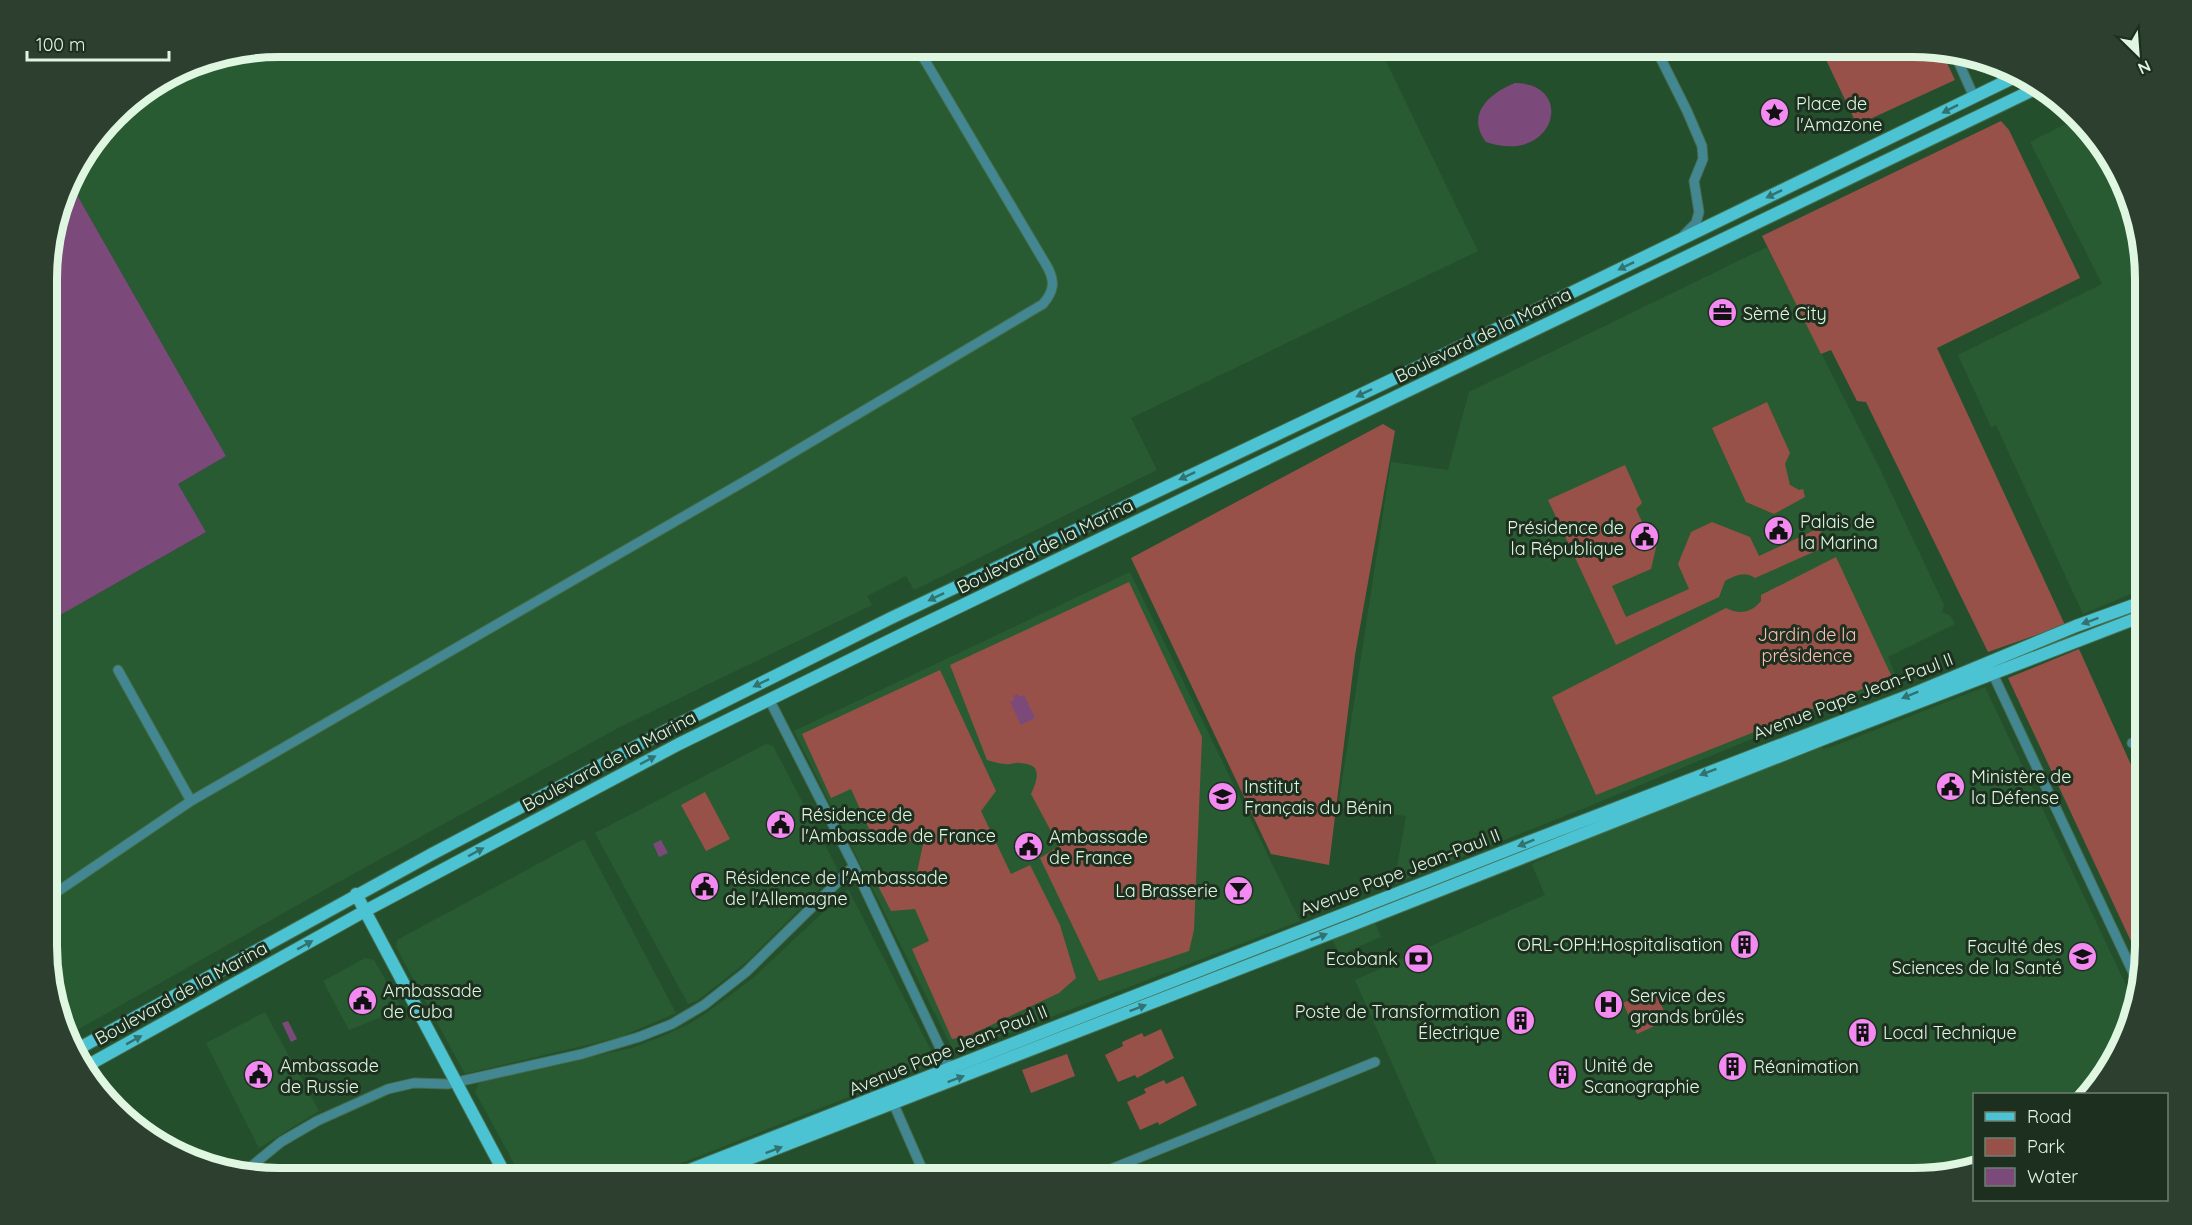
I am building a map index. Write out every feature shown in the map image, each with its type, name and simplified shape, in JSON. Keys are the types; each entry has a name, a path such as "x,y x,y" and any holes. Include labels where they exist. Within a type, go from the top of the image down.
{"main road":[{"name":"Boulevard de la Marina","path":"82,1047 356,894 671,728 891,618 1410,371 2010,79"},
{"name":"Boulevard de la Marina","path":"91,1064 365,911 679,744 2031,91"},
{"path":"1454,349 1456,368"},
{"path":"1410,371 1414,387"},
{"name":"Avenue Pape Jean-Paul II","path":"724,1168 891,1099 1990,668 2135,605"},
{"name":"Avenue Pape Jean-Paul II","path":"1990,668 2135,618"},
{"path":"356,894 502,1168"},
{"name":"Avenue Pape Jean-Paul II","path":"697,1168 891,1099 950,1069 1406,896"}],"street":[{"path":"57,892 191,801 569,584 1043,304 1053,288 1053,278 923,57"},
{"path":"1660,57 1702,146 1703,159 1694,181 1699,212 1696,222 1679,240"},
{"path":"1958,62 1974,97"},
{"path":"1990,668 2133,972"},
{"path":"118,669 191,801"},
{"path":"769,699 854,866 950,1069"},
{"path":"252,1166 281,1142 317,1121 344,1107 402,1086 456,1082 622,1043 656,1031 688,1015 716,996 760,960 854,866"},
{"path":"1114,1168 1375,1062"},
{"path":"891,1099 922,1168"}],"shaded area":[{"path":"265,57 1384,57 1478,251 1131,418 1157,470 914,590 906,576 867,596 872,605 620,727 326,889 74,1032 61,989 57,960 57,617 206,532 178,484 226,456 75,192 103,144 122,122 144,103 194,74 236,61"},
{"path":"2070,122 2080,133 2098,156 2118,194 2131,236 2135,265 2135,592 2083,614 1996,425 1991,427 1958,355 2102,284 2030,142"},
{"name":"Présidence de la République","path":"1767,247 1879,467 1944,605 1942,612 1950,615 1955,624 1888,657 1897,679 1394,884 1406,816 1338,807 1391,462 1448,470 1469,392"},
{"name":"Ambassade de France","path":"1130,572 1300,921 955,1054 794,731"},
{"path":"1985,687 2130,993 2112,1044 2098,1069 2079,1093 1973,1093 1973,1159 1927,1168 1439,1168 1355,980 1545,895 1532,865 1535,862 1651,812 1822,747 1823,749"},
{"path":"766,744 773,746 838,870 750,959 697,1001 688,1004 595,833"},
{"path":"584,839 676,1013 620,1037 465,1074 396,947 397,940"},
{"path":"848,889 937,1062 669,1168 517,1168 475,1092 480,1081 632,1048 687,1025 753,978"},
{"path":"1374,920 1381,937 1340,955 1331,937"},
{"path":"365,958 374,960 402,1009 349,1030 323,981"},
{"path":"265,1012 319,1111 259,1148 206,1043"}],"green space":[{"path":"1825,57 1927,57 1945,59 1955,80 1857,125"},
{"path":"2001,121 2009,130 2080,278 1937,348 2065,625 1988,652 1866,402 1857,401 1831,350 1821,354 1762,236"},
{"path":"1767,402 1790,453 1785,464 1790,485 1799,490 1803,489 1805,497 1774,514 1746,502 1712,428"},
{"path":"1383,424 1395,431 1355,655 1329,865 1271,854 1131,558"},
{"path":"1625,465 1642,503 1636,509 1650,539 1659,535 1651,569 1612,586 1626,617 1689,589 1678,564 1691,532 1712,522 1750,537 1759,556 1819,528 1827,546 1755,578 1744,574 1733,577 1725,581 1719,597 1616,645 1548,500"},
{"name":"Jardin de la présidence","path":"1836,557 1892,677 1596,795 1552,697 1726,608 1736,612 1745,612 1761,601 1761,595"},
{"path":"1129,582 1202,737 1194,930 1189,951 1099,981 1040,858 1059,846 1031,794 1037,773 1032,766 1027,764 1004,764 987,760 950,665"},
{"path":"2079,649 2135,774 2135,950 2008,678"},
{"path":"940,670 996,791 981,811 1011,874 1030,865 1060,925 1076,978 1059,993 968,1036 952,1039 912,949 929,941 915,909 891,911 878,886 915,882 923,844 871,833 851,789 831,798 802,734"},
{"path":"705,792 730,839 706,851 681,805"},
{"path":"1654,989 1668,1020 1637,1034 1623,1003"},
{"path":"1161,1029 1174,1058 1137,1078 1135,1075 1118,1082 1105,1055 1123,1046 1122,1042 1142,1033 1144,1037"},
{"path":"1067,1054 1075,1076 1031,1093 1022,1070"},
{"path":"1183,1076 1197,1105 1159,1125 1158,1122 1140,1130 1127,1102 1146,1093 1144,1089 1164,1080 1166,1084"}],"water":[{"path":"1515,83 1534,87 1546,96 1551,108 1550,122 1542,134 1529,143 1510,146 1486,142 1480,132 1479,114 1483,106 1497,92"},
{"path":"75,192 226,456 178,484 206,532 57,617 57,265 61,236"},
{"path":"1018,694 1020,697 1024,695 1035,718 1021,725 1010,702 1015,700 1013,696"},
{"path":"661,840 668,853 659,857 653,844"},
{"path":"288,1021 297,1039 291,1042 282,1023"}],"place":[{"name":"Place de l'Amazone","path":"1775,113"},
{"name":"Sèmé City","path":"1722,313"},
{"name":"Palais de la Marina","path":"1779,531"},
{"name":"Présidence de la République","path":"1645,537"},
{"name":"Ministère de la Défense","path":"1950,786"},
{"name":"Institut Français du Bénin","path":"1223,796"},
{"name":"Résidence de l'Ambassade de France","path":"780,824"},
{"name":"Ambassade de France","path":"1028,846"},
{"name":"Résidence de l'Ambassade de l'Allemagne","path":"704,887"},
{"name":"La Brasserie","path":"1239,890"},
{"name":"ORL-OPH:Hospitalisation","path":"1744,944"},
{"name":"Faculté des Sciences de la Santé","path":"2083,956"},
{"name":"Ecobank","path":"1419,958"},
{"name":"Ambassade de Cuba","path":"362,1000"},
{"name":"Service des grands brûlés","path":"1609,1005"},
{"name":"Poste de Transformation Électrique","path":"1521,1021"},
{"name":"Local Technique","path":"1862,1032"},
{"name":"Réanimation","path":"1732,1066"},
{"name":"Ambassade de Russie","path":"259,1075"},
{"name":"Unité de Scanographie","path":"1563,1075"}]}
